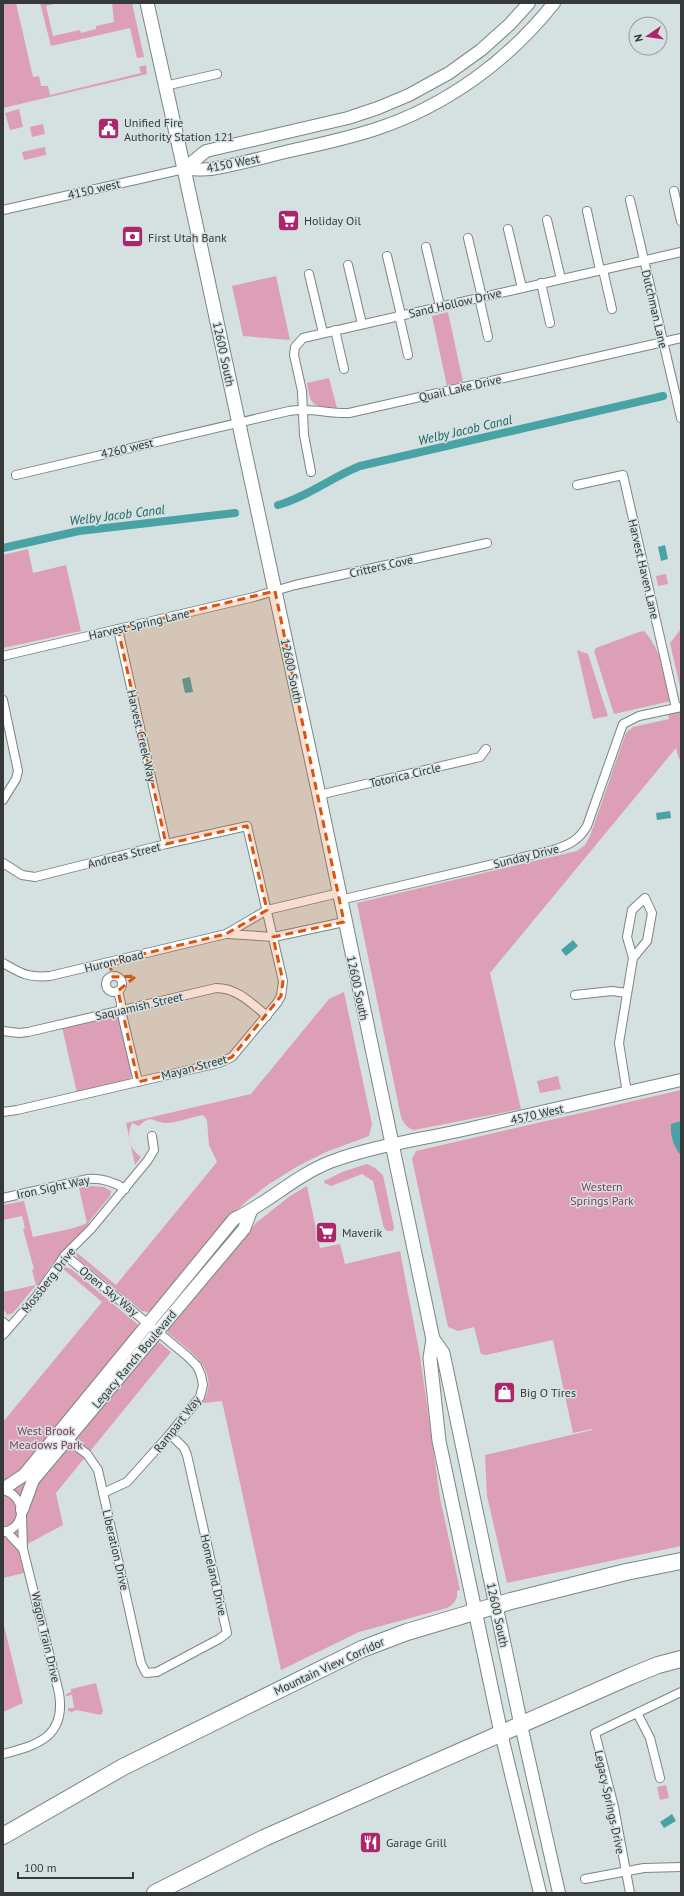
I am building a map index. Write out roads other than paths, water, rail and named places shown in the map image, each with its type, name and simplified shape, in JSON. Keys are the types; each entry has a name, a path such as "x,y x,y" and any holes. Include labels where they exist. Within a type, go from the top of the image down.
{"highway":[{"name":"Mountain View Corridor","path":"3,1836 123,1767 362,1649 407,1632 496,1605 593,1580 681,1561"},
{"path":"155,1893 264,1838 631,1676 658,1665 681,1659"}],"main road":[{"name":"12600 South","path":"147,3 319,795 344,922 433,1339 430,1358 439,1441 501,1733"},
{"name":"12600 South","path":"433,1339 443,1354 521,1725"}],"street":[{"name":"4150 West","path":"184,168 206,151 348,118 378,108 409,95 436,81 471,58 496,37 529,3"},
{"name":"4150 West","path":"184,168 210,169 338,140 377,129 411,115 444,98 492,65 523,37 554,3"},
{"path":"165,86 218,74"},
{"name":"4150 west","path":"3,210 184,168"},
{"path":"674,191 681,221"},
{"name":"Dutchman Lane","path":"630,200 681,418"},
{"path":"586,211 612,309"},
{"path":"548,220 561,279"},
{"path":"508,229 522,288"},
{"path":"468,238 488,337"},
{"path":"426,247 440,306"},
{"name":"Sand Hollow Drive","path":"311,472 304,435 302,391 294,355 295,347 303,338 681,252"},
{"path":"388,256 408,355"},
{"path":"348,265 362,324"},
{"path":"309,274 322,333"},
{"path":"541,284 550,323"},
{"path":"336,330 344,369"},
{"name":"Quail Lake Drive","path":"238,422 304,409 335,413 349,413 681,338"},
{"name":"4260 west","path":"16,475 238,422"},
{"name":"Harvest Haven Lane","path":"578,485 622,475 679,707"},
{"name":"Critters Cove","path":"275,591 487,543"},
{"name":"Harvest Spring Lane","path":"3,656 275,591"},
{"name":"Harvest Creek Way","path":"118,629 166,844"},
{"path":"3,700 7,737 18,771 16,779 3,800"},
{"name":"Sunday Drive","path":"339,897 553,850 574,842 582,835 587,826 623,724 639,716 679,707"},
{"name":"Totorica Circle","path":"319,795 480,757 486,749"},
{"name":"Andreas Street","path":"3,863 22,875 35,877 166,844 247,826"},
{"name":"Mayan Street","path":"3,1112 218,1063 232,1057 267,1016 277,1003 283,988 283,981 247,826"},
{"name":"Huron Road","path":"3,963 18,972 33,977 50,976 226,934 267,910 339,897"},
{"path":"627,1094 619,1043 633,958 627,937 632,910 645,898 652,913 647,940 633,958"},
{"name":"Huron Road","path":"226,934 274,937 344,922"},
{"path":"109,962 113,977"},
{"path":"113,977 118,978 122,982 122,987 116,992 109,990 107,986 107,981 113,977"},
{"name":"Saquamish Street","path":"3,1031 19,1033 28,1032 216,988 226,988 236,991 267,1016"},
{"path":"575,995 612,991 627,993"},
{"path":"116,992 116,1005 121,1010 138,1082"},
{"name":"4570 West","path":"392,1146 627,1094 681,1080"},
{"name":"Mossberg Drive","path":"3,1335 6,1324 36,1296 65,1255 91,1229 152,1155 154,1150 152,1136"},
{"name":"Legacy Ranch Boulevard","path":"22,1512 33,1480 67,1439 234,1219 251,1211 273,1194 302,1176 329,1163 365,1151 392,1146"},
{"name":"Iron Sight Way","path":"3,1198 96,1178 125,1189"},
{"name":"Open Sky Way","path":"65,1255 153,1327"},
{"name":"Legacy Ranch Boulevard","path":"3,1490 24,1475 153,1327"},
{"name":"Rampart Way","path":"103,1493 127,1482 170,1434 200,1397 203,1385 197,1366 153,1327"},
{"name":"Homeland Drive","path":"146,1673 157,1672 219,1639 227,1633 187,1454 184,1448 170,1434"},
{"name":"Liberation Drive","path":"67,1439 92,1460 98,1470 142,1663 146,1673"},
{"path":"3,1490 14,1494 18,1498 22,1512 16,1525 5,1531"},
{"name":"Wagon Train Drive","path":"3,1754 20,1750 46,1738 57,1726 61,1711 59,1693 23,1549 22,1512"},
{"name":"Wagon Train Drive","path":"5,1531 23,1549"},
{"path":"660,1778 650,1738 637,1713 681,1692"},
{"name":"Legacy Springs Drive","path":"630,1893 614,1806 595,1733 637,1713"},
{"name":"12600 South","path":"521,1725 559,1893"},
{"name":"12600 South","path":"501,1733 540,1893"},
{"name":"Legacy Springs Drive","path":"585,1879 648,1868 681,1867"}],"water":[{"path":"665,545 668,559 661,561 658,547"},
{"path":"190,677 193,692 185,693 182,679"},
{"path":"670,811 671,818 657,820 656,813"},
{"path":"573,940 578,946 566,956 561,950"},
{"path":"681,1121 681,1156 673,1141 671,1124"},
{"path":"672,1814 676,1821 664,1828 660,1822"}],"waterway":[{"name":"Welby Jacob Canal","path":"278,505 299,497 360,466 663,396"},
{"name":"Welby Jacob Canal","path":"3,548 79,531 235,513"}],"place":[{"name":"Unified Fire Authority Station 121","path":"109,129"},
{"name":"Holiday Oil","path":"288,220"},
{"name":"First Utah Bank","path":"132,237"},
{"name":"Maverik","path":"327,1232"},
{"name":"Big O Tires","path":"504,1392"},
{"name":"Garage Grill","path":"371,1842"}],"park label":[{"name":"Western Springs Park","path":"602,1193"},
{"name":"West Brook Meadows Park","path":"46,1437"}]}
